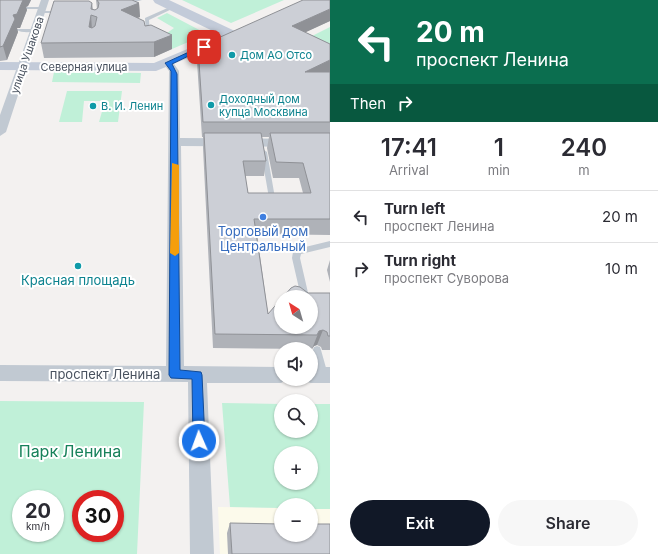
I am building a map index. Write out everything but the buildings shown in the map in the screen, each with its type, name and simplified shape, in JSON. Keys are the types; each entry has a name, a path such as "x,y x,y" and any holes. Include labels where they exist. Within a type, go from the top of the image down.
{"main road":[{"path":"159,0 232,35"},
{"name":"Северная улица","path":"0,66 156,68 245,29"}],"street":[{"name":"улица Ушакова","path":"0,132 2,121 43,7"},
{"path":"168,63 174,71 175,375"},
{"path":"175,142 330,143"},
{"name":"проспект Ленина","path":"0,374 274,375"},
{"path":"197,375 202,554"}],"lane":[{"path":"120,4 128,4 140,0"},
{"path":"28,8 43,7 68,12"},
{"path":"148,38 147,18 174,7"},
{"path":"19,30 35,30"},
{"path":"262,143 272,198"},
{"path":"303,290 296,258 297,252 330,244"},
{"path":"318,350 321,375"}],"shaded area":[{"path":"218,507 274,508 274,542 318,542 318,509 330,509 330,554 220,554"}],"green space":[{"path":"182,0 284,0 231,23"},
{"path":"167,13 207,34 172,49 156,41 174,28 157,18"},
{"path":"330,27 330,59 296,44"},
{"path":"54,72 141,73 140,83 52,82"},
{"path":"67,91 122,91 118,122 99,122 105,101 84,101 82,122 59,122"},
{"name":"Парк Ленина","path":"0,401 144,402 137,554 0,554"},
{"path":"222,403 274,404 274,438 318,438 318,404 330,404 330,509 318,509 318,498 274,498 274,508 230,507"}],"slow traffic":[{"path":"175,165 175,253"}],"place":[{"name":"Дом АО Отсо","path":"232,55"},
{"name":"Доходный дом купца Москвина","path":"211,105"},
{"name":"В. И. Ленин","path":"93,106"},
{"name":"Торговый дом Центральный","path":"263,217"},
{"name":"Красная площадь","path":"78,266"}],"route":[{"path":"199,441 197,375 175,375 174,71 168,63 204,47"}]}
